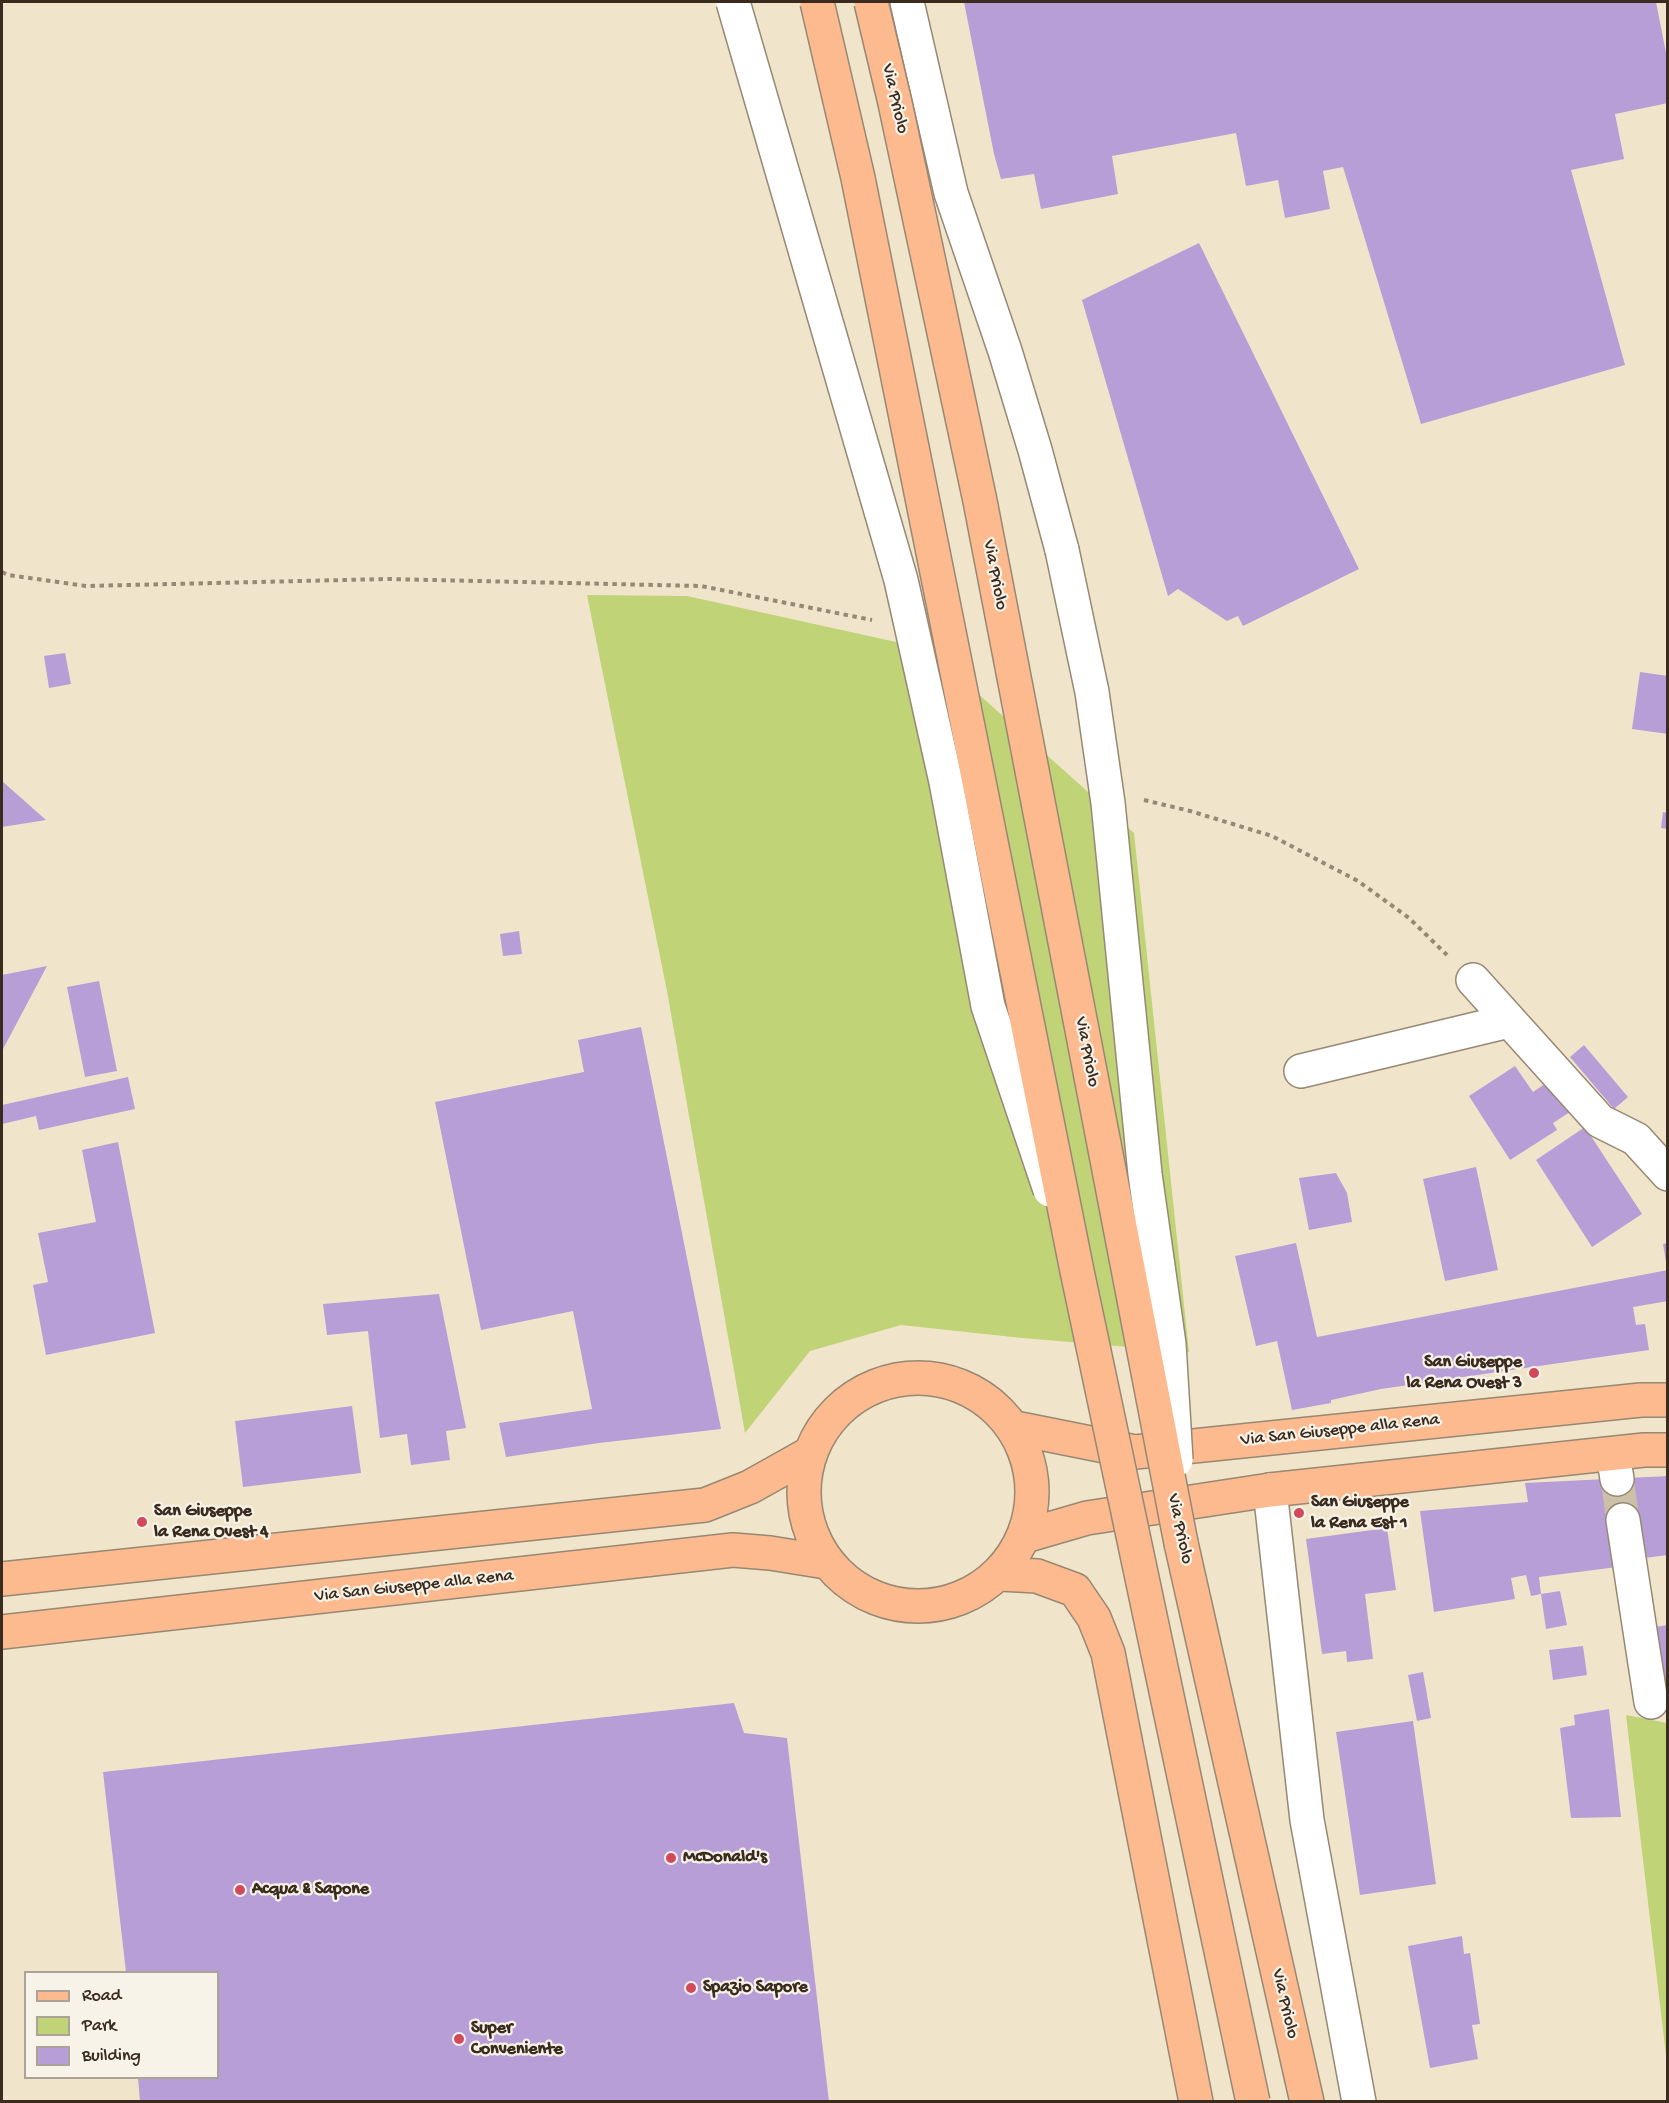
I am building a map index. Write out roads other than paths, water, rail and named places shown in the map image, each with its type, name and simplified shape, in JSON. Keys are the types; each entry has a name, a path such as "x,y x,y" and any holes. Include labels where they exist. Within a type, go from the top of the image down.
{"main road":[{"path":"816,2 858,178 1077,1271 1253,2102"},
{"name":"Via Priolo","path":"871,2 900,126 980,501 1181,1543 1307,2102"},
{"path":"903,1377 946,1379 985,1397 1014,1428 1030,1462 1033,1499 1025,1536 1000,1574 961,1599 921,1607 880,1600 844,1580 826,1562 809,1529 803,1491 809,1454 830,1417 863,1390 903,1377"},
{"name":"Via San Giuseppe alla Rena","path":"1014,1428 1136,1452 1641,1400 1668,1400"},
{"path":"1025,1536 1087,1518 1270,1490 1615,1466 1644,1450 1668,1450"},
{"path":"2,1579 705,1505 750,1487 809,1454"},
{"name":"Via San Giuseppe alla Rena","path":"2,1632 733,1550 826,1562"},
{"path":"1000,1574 1037,1576 1075,1590 1094,1618 1108,1653 1196,2102"}],"street":[{"path":"733,2 901,580 946,782 988,1006 1077,1271"},
{"path":"907,2 951,193 1005,351 1062,550 1092,692 1108,803 1145,1174 1169,1344 1181,1543"},
{"path":"1473,980 1599,1121 1636,1139 1668,1174"},
{"path":"1301,1071 1509,1021"},
{"path":"1270,1490 1307,1820 1359,2102"},
{"path":"1623,1520 1651,1702"}],"tunnel":[{"path":"1617,1479 1623,1520"}],"place":[{"name":"San Giuseppe la Rena Ovest 3","path":"1534,1373"},
{"name":"San Giuseppe la Rena Est 1","path":"1299,1513"},
{"name":"San Giuseppe la Rena Ovest 4","path":"142,1522"},
{"name":"McDonald's","path":"671,1858"},
{"name":"Acqua & Sapone","path":"240,1890"},
{"name":"Spazio Sapore","path":"691,1988"},
{"name":"Super Conveniente","path":"459,2039"}]}
